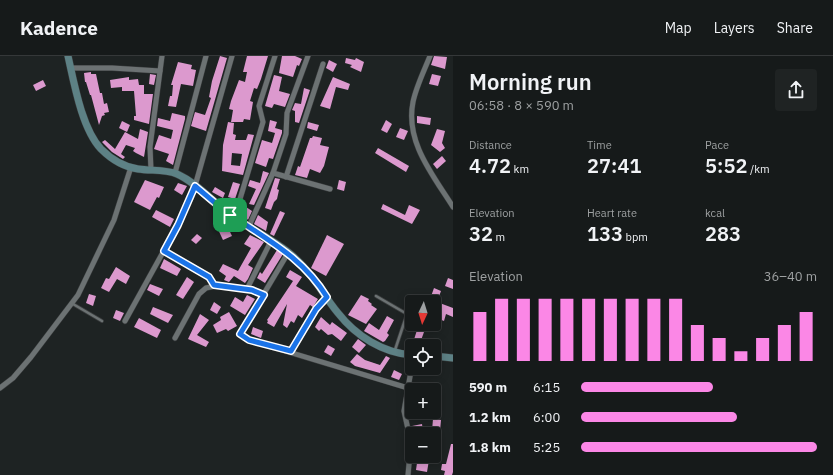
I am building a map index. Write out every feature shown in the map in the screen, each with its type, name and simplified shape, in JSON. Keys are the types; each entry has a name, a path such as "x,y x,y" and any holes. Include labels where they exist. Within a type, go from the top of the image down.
{"street":[{"path":"68,56 91,135 108,155 131,167 175,173 195,186 230,215 249,226 288,253 312,275 338,313 350,326 379,347 394,353 405,354"},
{"path":"151,170 150,147 162,56"},
{"path":"175,173 206,56"},
{"path":"125,321 178,225 195,186 232,56"},
{"path":"230,215 240,199 262,122 259,106 275,56"},
{"path":"249,226 273,173 286,134 287,113 308,56"},
{"path":"430,56 413,102 412,129 421,155 453,207"},
{"path":"286,177 323,64"},
{"path":"71,68 112,68 160,71"},
{"path":"0,388 13,378 27,362 73,304 114,220 131,167"},
{"path":"273,173 330,189"},
{"path":"247,289 271,241"},
{"path":"164,251 209,277 214,285"},
{"path":"288,253 240,334 249,340 291,351 405,387"},
{"path":"175,338 199,294 206,288 214,285 247,289 264,295"},
{"path":"291,351 316,309 327,297"},
{"path":"441,357 453,358"},
{"path":"405,405 405,416"},
{"path":"405,419 411,449 408,475"}],"lane":[{"path":"376,296 407,314 394,353"},
{"path":"73,304 102,321"}],"building":[{"path":"220,56 227,58 206,131 191,126 195,112 205,115 211,98 209,97 212,81"},
{"path":"247,56 268,56 257,89 254,88 250,101 253,102 250,120 244,119 243,122 231,122 233,110 229,109 239,80 245,82 247,72 243,72"},
{"path":"282,56 295,56 302,59 299,66 297,65 293,77 279,73"},
{"path":"434,56 447,57 445,69 431,65"},
{"path":"346,58 355,60 356,58 364,62 361,72 350,67 352,65 345,63"},
{"path":"329,60 337,64 333,72 326,68"},
{"path":"178,62 192,65 191,69 196,70 193,86 181,84 176,107 168,106 170,96 172,96 173,85 171,85"},
{"path":"91,72 91,74 96,74 100,93 102,93 104,104 107,103 109,112 104,113 105,115 102,116 99,125 91,95 85,82 84,73"},
{"path":"150,74 156,75 154,85 149,84"},
{"path":"432,74 441,76 438,86 429,84"},
{"path":"274,75 282,77 279,91 290,94 285,107 274,104 272,108 265,106"},
{"path":"129,77 129,80 138,79 139,85 144,85 144,94 153,94 149,124 134,120 134,116 136,116 134,91 122,91 122,87 111,88 110,80"},
{"path":"333,77 350,84 348,90 336,87 330,109 320,106"},
{"path":"43,80 46,86 36,91 33,85"},
{"path":"304,88 310,90 299,123 295,122 295,111 292,110 295,103 301,104"},
{"path":"172,113 185,116 173,165 166,161 169,154 154,149 159,135 171,139 173,130 157,126 158,118 170,121"},
{"path":"417,116 431,118 430,125 417,123"},
{"path":"270,120 277,122 275,128 282,130 282,133 273,159 269,158 266,167 255,163 262,140 272,143 275,133 268,131"},
{"path":"386,120 392,124 387,133 381,130"},
{"path":"122,121 130,125 127,132 119,128"},
{"path":"228,122 234,123 233,134 236,135 235,140 246,140 248,134 254,135 243,175 222,171 223,145","holes":["232,153 242,154 240,166 231,165"]},
{"path":"308,122 319,125 317,131 307,128"},
{"path":"400,128 408,131 404,140 396,137"},
{"path":"140,129 148,132 144,157 133,151 135,148 126,145 121,154 125,157 123,159 112,152 102,142 105,140 115,149 125,132 138,139"},
{"path":"437,129 445,131 442,143 445,148 440,152 431,145"},
{"path":"313,136 322,138 320,145 329,147 324,166 320,173 310,169 307,178 295,175 298,166 300,167 310,138"},
{"path":"378,148 409,166 406,172 375,153"},
{"path":"442,156 446,161 437,169 433,164"},
{"path":"263,171 269,173 254,205 249,204 256,189 248,186 250,180 260,183"},
{"path":"275,178 280,179 277,189 279,190 277,199 271,210 265,208"},
{"path":"145,180 164,187 159,198 157,197 150,210 134,202"},
{"path":"339,180 346,182 344,191 337,189"},
{"path":"233,182 240,184 235,199 228,197"},
{"path":"178,183 187,186 182,195 174,190"},
{"path":"215,187 225,193 223,198 212,192"},
{"path":"383,204 405,215 409,205 420,210 412,224 381,209"},
{"path":"246,207 252,211 248,220 241,212"},
{"path":"156,210 174,219 170,227 152,217"},
{"path":"280,211 285,213 274,236 270,234"},
{"path":"258,215 268,222 266,231 254,224"},
{"path":"224,219 232,236 223,240 215,223"},
{"path":"197,234 202,238 196,244 191,240"},
{"path":"250,235 264,242 248,265 253,268 248,279 245,283 234,276 229,282 224,280 226,276 219,271 223,264 238,271 251,248 244,244"},
{"path":"327,235 344,244 326,276 311,268"},
{"path":"277,250 283,254 265,283 257,278 260,272 262,274"},
{"path":"164,259 181,269 177,276 160,268"},
{"path":"116,267 130,276 126,284 117,279 109,292 101,288 106,278 109,279"},
{"path":"290,270 302,277 296,286 318,299 313,307 310,305 302,318 298,315 294,323 291,321 287,328 283,325 287,304 274,327 267,323 267,320 293,281 286,277"},
{"path":"187,277 194,282 183,299 176,295"},
{"path":"448,278 453,280 453,289 445,286"},
{"path":"150,284 163,289 159,296 147,290"},
{"path":"434,288 441,291 440,295 432,295"},
{"path":"89,294 96,296 93,306 86,303"},
{"path":"247,295 255,299 245,315 230,306 235,297 243,302"},
{"path":"361,295 369,299 368,301 372,304 371,305 377,309 366,324 348,315"},
{"path":"214,302 221,307 217,314 210,310"},
{"path":"441,304 453,308 453,317 446,314 444,321 441,320"},
{"path":"153,307 173,315 168,323 150,314"},
{"path":"116,310 124,313 120,321 113,318"},
{"path":"229,312 237,326 228,331 226,329 217,333 213,325 221,320 220,317"},
{"path":"200,314 209,320 197,335 209,342 206,347 188,339"},
{"path":"387,316 394,320 387,333 389,335 385,341 383,342 364,331 369,323 379,330"},
{"path":"321,317 330,325 332,322 347,333 341,341 332,334 328,335 321,329 319,331 315,327"},
{"path":"139,318 161,330 157,338 134,327"},
{"path":"253,327 263,331 261,338 251,334"},
{"path":"417,331 424,332 422,339 414,339"},
{"path":"358,339 366,345 359,353 352,347"},
{"path":"328,345 335,349 331,356 324,352"},
{"path":"357,354 365,360 380,365 386,356 390,358 380,373 355,366 350,362"},
{"path":"394,370 402,374 399,380 391,377"},
{"path":"433,419 441,420 440,427 432,427"},
{"path":"422,424 422,427 412,427"},
{"path":"451,444 453,444 453,472 452,475 444,475 445,471 441,470 442,464 446,464"},
{"path":"417,463 428,463 427,472 416,470"}],"route":[{"path":"195,186 230,215 249,226 302,264 318,282 327,297 316,309 291,351 249,340 240,334 264,295 252,290 214,285 214,282 209,277 164,251 178,225 195,186"}]}
